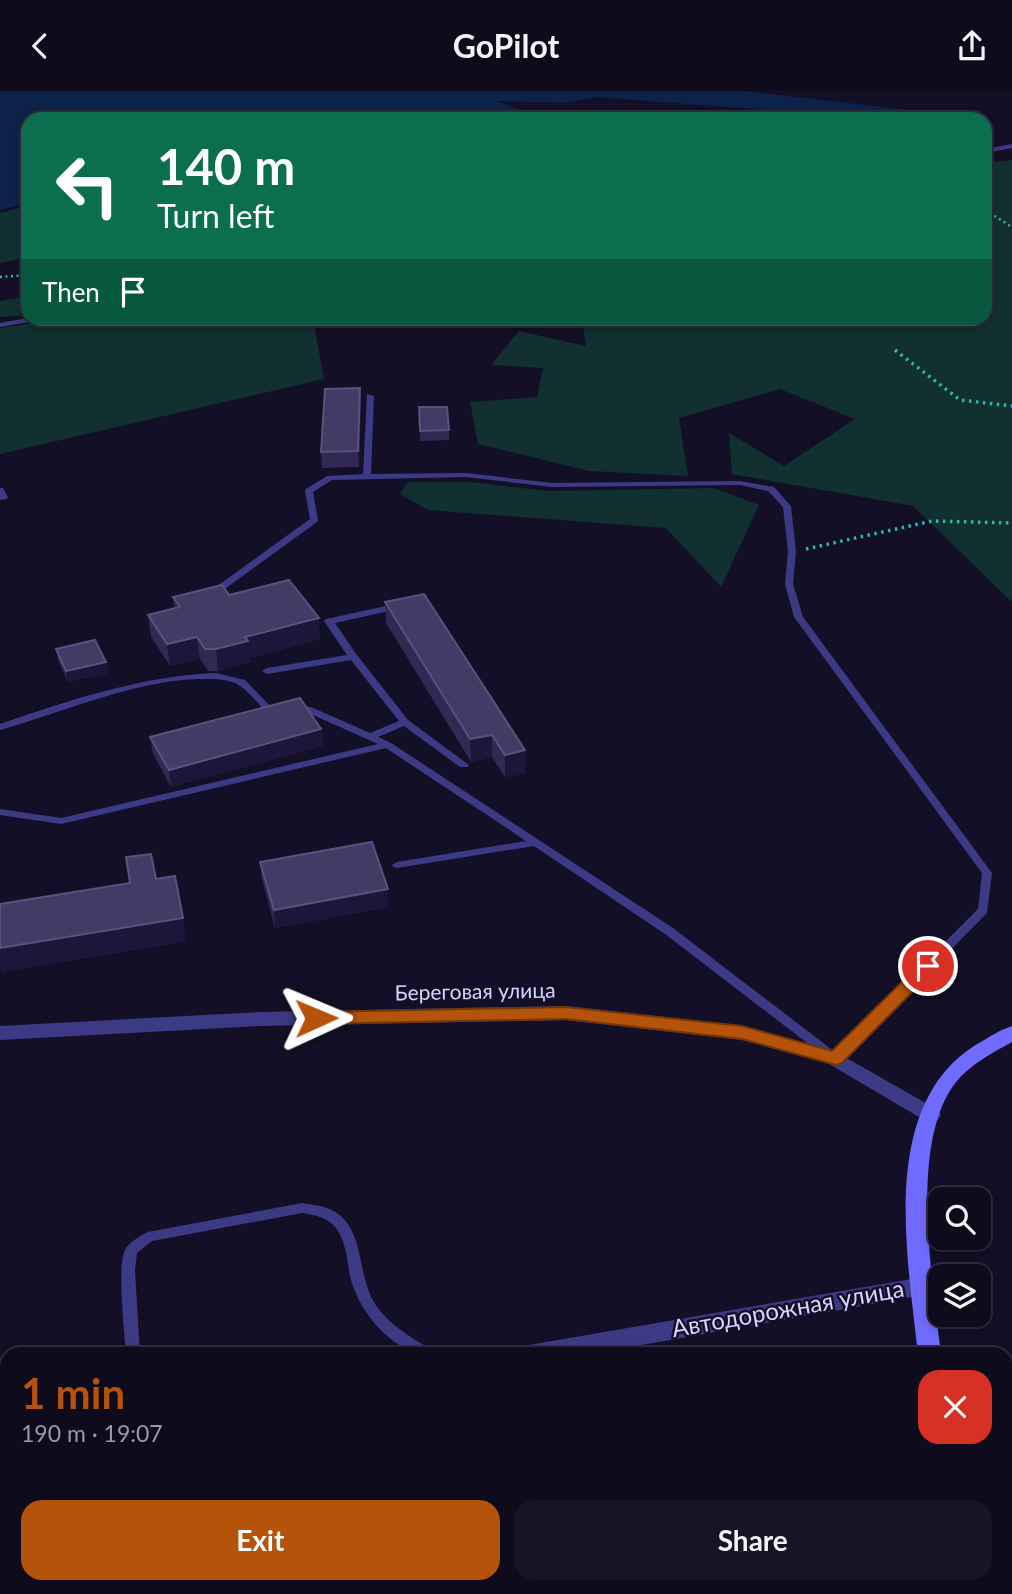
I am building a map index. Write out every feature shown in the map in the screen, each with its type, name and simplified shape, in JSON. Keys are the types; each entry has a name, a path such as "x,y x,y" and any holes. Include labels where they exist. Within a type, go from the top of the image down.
{"main road":[{"path":"929,1347 923,1286 918,1170 930,1115 944,1084 960,1065 1012,1033"}],"street":[{"name":"Береговая улица","path":"0,1033 260,1019 566,1013 742,1033 836,1059 930,1115"},
{"name":"Автодорожная улица","path":"575,1347 923,1286"}],"lane":[{"path":"992,150 1012,146"},
{"path":"0,325 21,321"},
{"path":"367,476 370,396"},
{"path":"0,727 98,694 202,676 237,680 269,709 308,709 388,745 669,931 836,1059 983,910 987,873 799,617 789,584 792,552 787,506 771,489 740,483 552,485 466,475 330,478 309,491 314,520 201,602"},
{"path":"0,490 4,497 0,498"},
{"path":"395,607 329,621 353,657 405,722 464,765"},
{"path":"267,671 353,657"},
{"path":"369,737 405,722"},
{"path":"0,812 61,821 388,745"},
{"path":"397,865 535,843"},
{"path":"133,1347 128,1269 131,1251 148,1237 302,1208 326,1210 338,1219 347,1236 364,1299 377,1318 418,1347"}],"path":[{"path":"992,214 1012,227"},
{"path":"0,277 21,276"},
{"path":"895,350 960,401 1012,406"},
{"path":"792,552 932,521 1012,523"}],"green space":[{"path":"1012,160 1012,602 913,506 732,474 729,433 784,466 855,419 780,389 679,418 688,476 589,471 478,444 470,402 537,397 543,368 491,365 519,331 586,346 583,326 992,326 992,162"},
{"path":"21,208 21,258 0,263 0,213"},
{"path":"21,297 21,316 0,317 0,301"},
{"path":"21,325 314,326 324,379 0,454 0,328"},
{"path":"408,482 470,482 548,491 714,488 759,505 721,587 666,528 428,510 400,494"}],"water":[{"path":"0,91 745,91 927,112 792,112 596,97 567,103 496,101 527,112 21,112 21,205 0,210"}],"building":[{"path":"360,388 358,451 321,452 325,389"},
{"path":"419,407 447,407 449,430 420,431"},
{"path":"289,580 319,618 245,637 248,641 216,649 205,649 197,637 167,644 148,615 180,607 173,597 222,585 229,595"},
{"path":"424,594 525,750 505,755 492,735 470,739 385,602"},
{"path":"95,640 106,662 66,671 56,649"},
{"path":"300,698 321,729 169,770 150,737"},
{"path":"372,842 388,889 274,910 260,862"},
{"path":"151,854 156,879 175,876 183,918 0,948 0,904 130,883 126,857"}],"route":[{"path":"316,1018 566,1013 742,1033 836,1059 928,966"}]}
